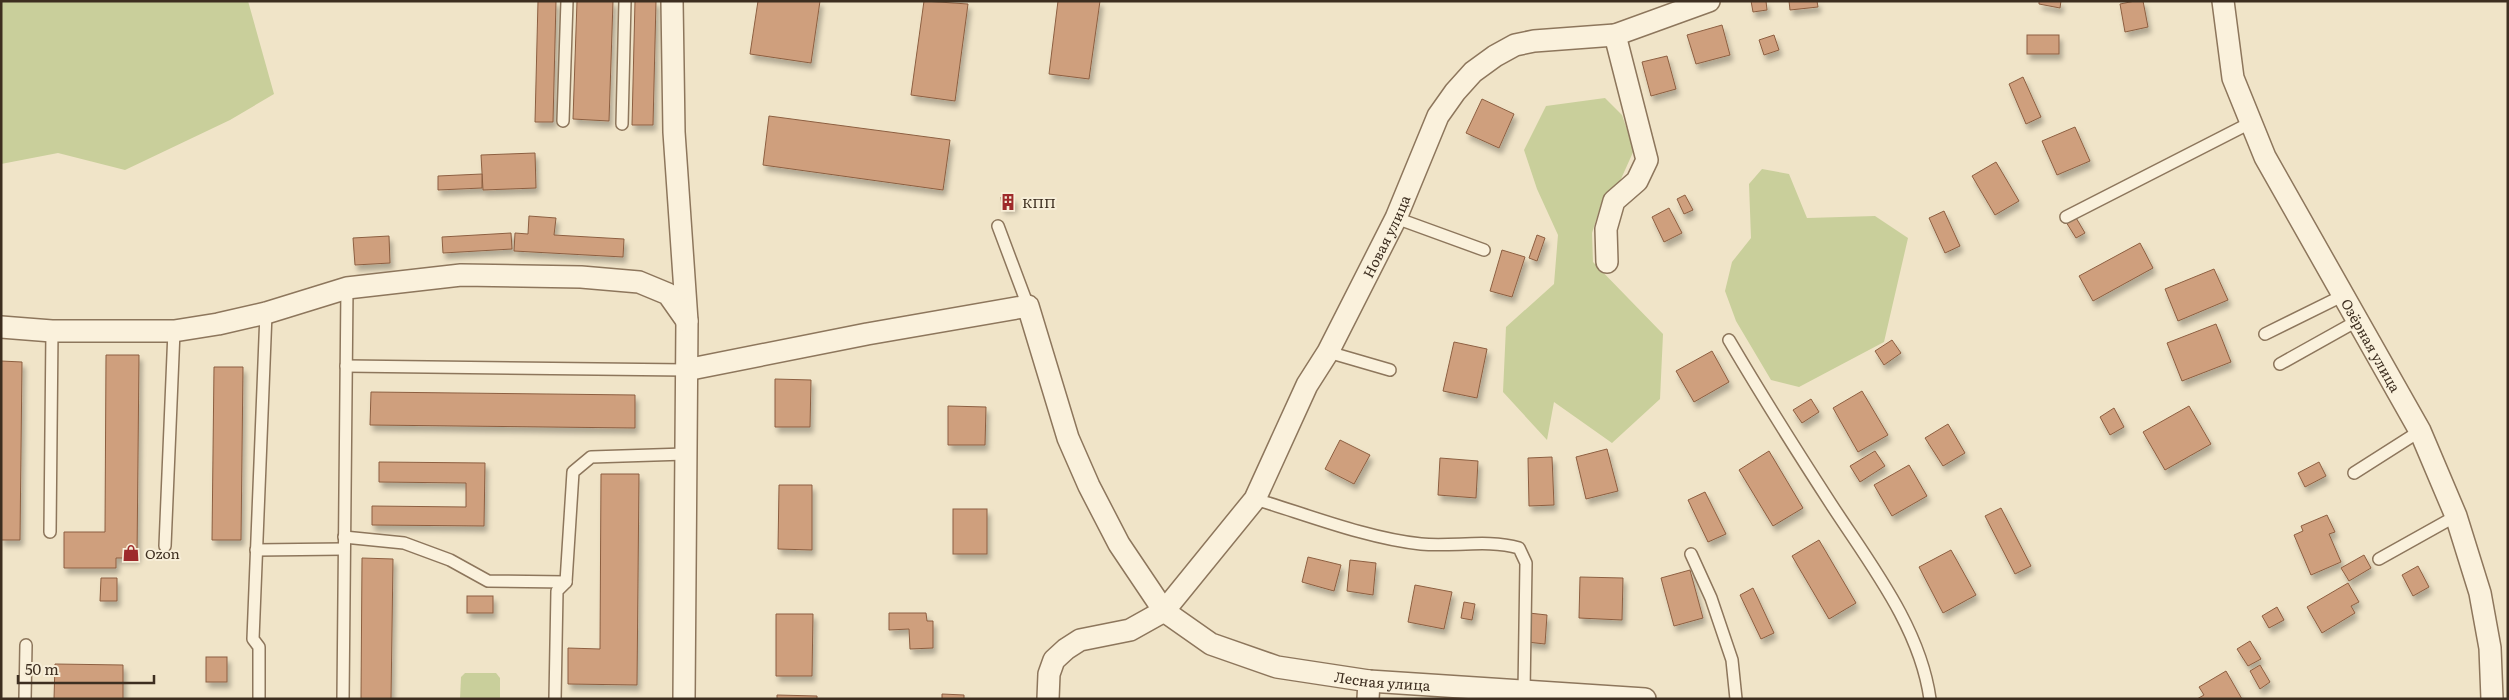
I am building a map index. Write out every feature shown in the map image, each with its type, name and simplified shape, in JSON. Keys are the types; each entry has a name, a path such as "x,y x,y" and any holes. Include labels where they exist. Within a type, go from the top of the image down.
{"street":[{"path":"672,1 674,132 687,321 684,699"},
{"name":"Новая улица","path":"1164,611 1255,498 1307,385 1328,352 1396,218 1438,116 1455,92 1473,72 1495,56 1515,45 1534,41 1615,35 1709,1"},
{"name":"Озёрная улица","path":"2223,1 2233,78 2250,124 2265,157 2420,431 2456,516 2480,593 2490,648 2492,699"},
{"path":"1606,262 1606,229 1614,201 1637,181 1647,160 1615,35"},
{"path":"1,327 52,331 174,331 218,324 266,313 347,288 461,275 581,277 639,282 668,294 687,321"},
{"path":"686,370 885,330 1028,306 1068,438 1082,470 1119,544 1164,611 1130,630 1080,640 1066,648 1054,660 1049,674 1048,699"},
{"name":"Лесная улица","path":"1164,611 1211,644 1277,668 1369,690 1524,692 1645,699"}],"lane":[{"path":"563,121 567,1"},
{"path":"622,124 625,1"},
{"path":"2066,217 2250,124"},
{"path":"1396,218 1484,250"},
{"path":"998,226 1028,306"},
{"path":"343,699 347,288"},
{"path":"2265,334 2344,295"},
{"path":"259,699 259,647 253,639 266,313"},
{"path":"2280,364 2358,321"},
{"path":"50,532 52,331"},
{"path":"166,546 174,331"},
{"path":"1729,340 1768,407 1886,589 1917,650 1927,680 1930,699"},
{"path":"1328,352 1390,370"},
{"path":"346,366 686,370"},
{"path":"2354,473 2420,431"},
{"path":"555,699 557,591 566,582 573,472 592,457 685,454"},
{"path":"1255,498 1384,537 1420,544 1504,543 1519,548 1526,563 1524,692"},
{"path":"2379,559 2456,516"},
{"path":"344,537 404,543 450,560 488,581 566,582"},
{"path":"256,550 344,549"},
{"path":"1691,554 1711,598 1732,660 1736,699"},
{"path":"26,645 26,699"}],"green space":[{"path":"1,1 248,1 274,94 230,120 125,170 58,153 1,164"},
{"path":"1605,98 1622,115 1634,150 1621,179 1602,201 1592,233 1593,262 1663,334 1660,399 1612,443 1554,402 1547,440 1503,392 1506,327 1554,284 1558,235 1537,189 1524,150 1546,106"},
{"path":"1762,169 1789,174 1807,218 1875,216 1908,238 1884,342 1799,387 1771,380 1736,321 1725,291 1732,262 1751,238 1749,184"},
{"path":"465,673 496,673 500,678 500,699 460,699 461,677"}],"building":[{"path":"538,1 556,1 553,122 535,122"},
{"path":"577,1 613,1 609,121 573,119"},
{"path":"635,1 656,1 653,125 632,125"},
{"path":"758,1 820,1 811,63 750,54"},
{"path":"924,1 968,4 955,101 911,95"},
{"path":"1058,1 1100,1 1089,79 1049,74"},
{"path":"1751,1 1766,1 1767,10 1753,12"},
{"path":"1789,1 1817,1 1818,7 1790,10"},
{"path":"2039,1 2061,1 2060,8 2039,4"},
{"path":"2143,1 2148,27 2125,32 2120,4"},
{"path":"1722,25 1730,55 1696,64 1687,35"},
{"path":"1774,35 1779,50 1764,55 1759,40"},
{"path":"2027,35 2059,35 2059,54 2027,54"},
{"path":"1667,56 1676,89 1651,96 1642,62"},
{"path":"2023,77 2041,117 2026,124 2009,84"},
{"path":"1482,99 1514,114 1499,148 1466,133"},
{"path":"769,116 950,140 943,190 763,165"},
{"path":"2075,127 2090,161 2057,175 2042,141"},
{"path":"535,153 536,188 483,190 481,155"},
{"path":"1996,162 2019,201 1995,215 1972,176"},
{"path":"482,174 482,188 438,190 438,176"},
{"path":"1685,195 1693,210 1684,214 1677,199"},
{"name":"КПП","path":"1001,197 1013,197 1014,207 1002,208"},
{"path":"1669,208 1682,233 1664,242 1652,217"},
{"path":"1944,211 1960,246 1945,253 1929,218"},
{"path":"529,216 556,218 554,235 624,239 623,257 514,251 515,233 528,234"},
{"path":"2075,216 2085,233 2076,238 2066,222"},
{"path":"511,233 512,249 443,253 442,237"},
{"path":"1537,235 1545,238 1537,261 1529,258"},
{"path":"389,236 390,263 355,265 353,238"},
{"path":"2140,243 2153,268 2093,301 2079,276"},
{"path":"1502,250 1525,257 1512,297 1490,291"},
{"path":"2214,269 2228,300 2178,321 2165,289"},
{"path":"2216,324 2231,362 2182,381 2167,343"},
{"path":"1892,340 1901,353 1884,365 1875,351"},
{"path":"1454,342 1487,349 1477,398 1443,391"},
{"path":"1712,351 1729,382 1694,402 1676,371"},
{"path":"106,355 139,355 137,558 116,558 116,568 64,568 64,532 105,532"},
{"path":"1,361 22,362 20,540 1,540"},
{"path":"214,367 243,367 241,540 212,540"},
{"path":"775,379 811,380 810,427 775,427"},
{"path":"1862,391 1888,435 1858,452 1833,408"},
{"path":"371,392 635,395 635,428 370,425"},
{"path":"1811,399 1819,412 1802,423 1793,410"},
{"path":"948,406 986,407 985,445 948,445"},
{"path":"2189,406 2211,444 2165,470 2143,432"},
{"path":"2114,408 2124,427 2110,435 2100,417"},
{"path":"1948,424 1965,453 1943,466 1925,438"},
{"path":"1340,440 1370,455 1354,484 1325,469"},
{"path":"1607,449 1618,491 1586,499 1576,457"},
{"path":"1769,451 1803,508 1773,526 1739,470"},
{"path":"1875,451 1885,466 1860,482 1850,466"},
{"path":"1552,457 1554,505 1529,506 1528,458"},
{"path":"1440,458 1478,461 1476,498 1438,495"},
{"path":"379,462 485,463 484,526 372,525 372,506 466,507 466,483 379,482"},
{"path":"2319,462 2326,476 2305,487 2298,473"},
{"path":"1909,465 1927,496 1892,516 1874,485"},
{"path":"601,474 639,474 637,685 568,684 568,648 600,649"},
{"path":"779,485 812,485 812,550 778,549"},
{"path":"1705,492 1726,534 1708,542 1688,500"},
{"path":"2001,508 2031,566 2015,574 1985,516"},
{"path":"953,509 987,509 987,554 953,554"},
{"path":"2327,515 2335,532 2329,534 2341,562 2311,575 2294,535 2303,531 2301,526"},
{"path":"1819,540 1856,603 1829,619 1792,556"},
{"path":"1951,550 1976,595 1943,613 1919,567"},
{"path":"2364,555 2371,568 2349,581 2341,568"},
{"path":"1308,557 1341,565 1334,591 1302,582"},
{"path":"362,558 393,559 391,699 361,699"},
{"path":"1350,560 1376,563 1373,595 1347,591"},
{"path":"2418,566 2429,587 2413,596 2402,575"},
{"path":"1690,570 1703,618 1674,626 1661,578"},
{"path":"1580,577 1623,578 1622,620 1579,618"},
{"path":"101,578 117,578 117,601 100,601"},
{"path":"2348,583 2359,602 2351,606 2355,613 2322,633 2307,607"},
{"path":"1415,585 1452,592 1444,629 1408,622"},
{"path":"1753,588 1774,633 1761,639 1740,595"},
{"path":"467,596 493,596 493,613 467,613"},
{"path":"1464,602 1475,604 1472,620 1461,618"},
{"path":"2277,607 2284,620 2269,628 2262,616"},
{"path":"889,613 926,613 927,621 933,621 933,648 910,649 909,629 889,630"},
{"path":"1529,613 1547,615 1545,644 1527,642"},
{"path":"776,614 813,614 812,676 776,676"},
{"path":"2250,641 2261,659 2248,666 2237,649"},
{"path":"206,657 227,657 227,682 206,682"},
{"path":"55,664 123,665 123,699 54,699"},
{"path":"2260,665 2270,682 2260,689 2250,671"},
{"path":"2226,671 2242,699 2197,699 2204,695 2199,687"},
{"path":"942,694 964,695 964,699 942,699"},
{"path":"777,695 817,696 817,699 777,699"}],"place":[{"name":"КПП","path":"1008,202"},
{"name":"Ozon","path":"131,553"}]}
